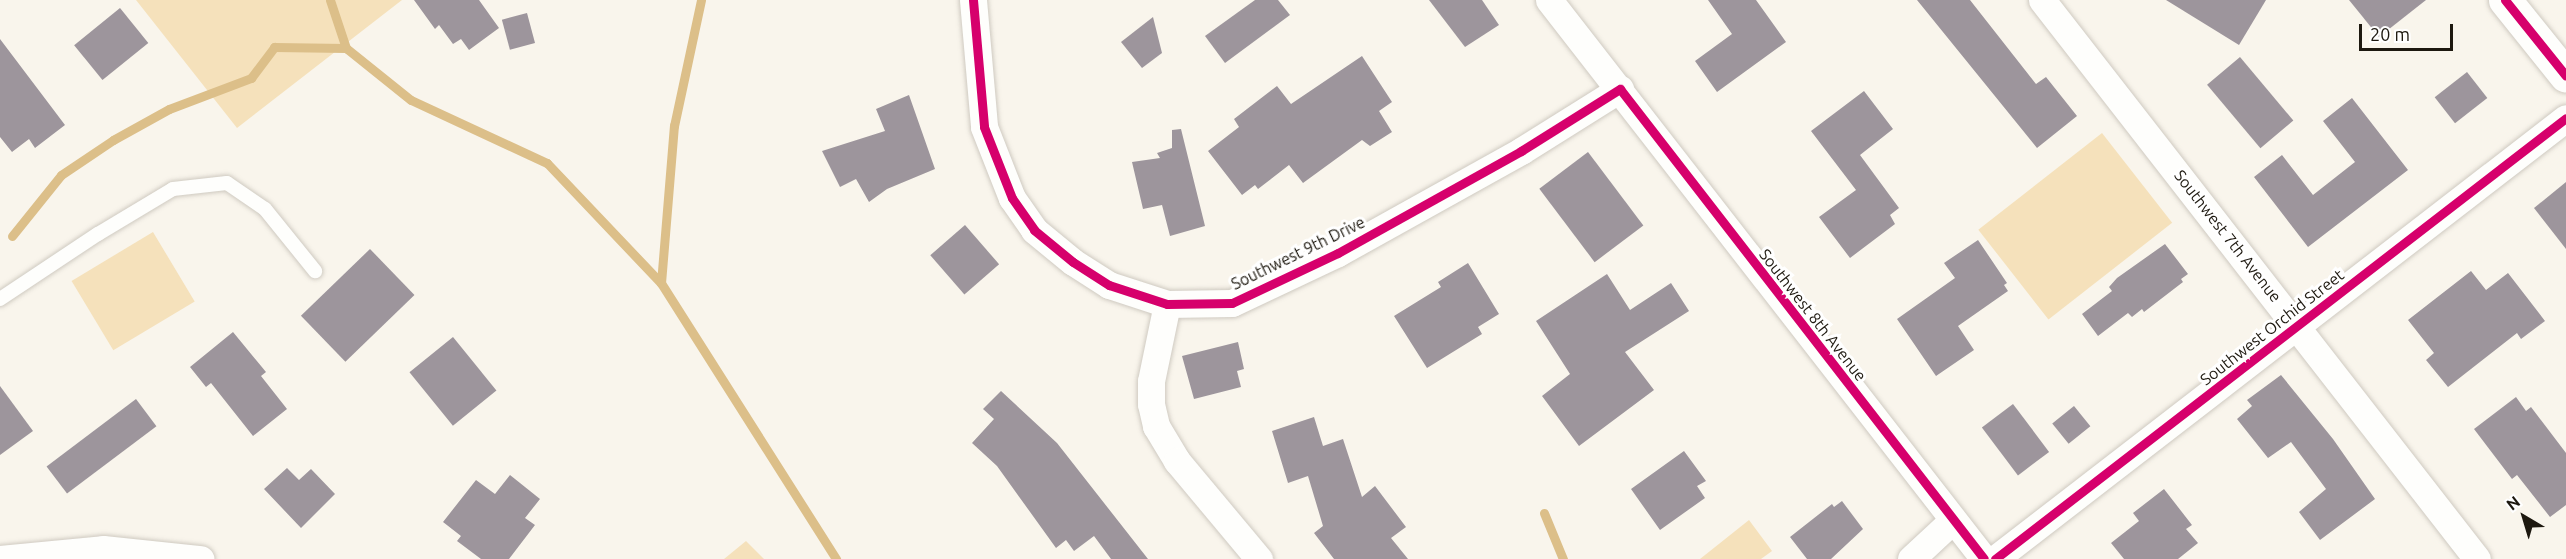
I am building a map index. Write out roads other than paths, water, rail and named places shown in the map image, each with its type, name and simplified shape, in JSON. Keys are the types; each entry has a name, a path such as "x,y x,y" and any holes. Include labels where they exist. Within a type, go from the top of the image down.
{"main road":[{"path":"2505,0 2566,76"}],"street":[{"name":"Southwest 9th Drive","path":"973,0 984,127 1012,198 1034,230 1072,262 1109,285 1167,304 1232,303 1338,253 1521,151 1620,89"},
{"name":"Southwest 8th Avenue","path":"1549,0 1984,559"},
{"name":"Southwest 7th Avenue","path":"2042,0 2299,326 2477,559"},
{"name":"Southwest Orchid Street","path":"1995,559 2566,118"},
{"path":"1167,304 1152,381 1150,404 1156,426 1177,461 1259,559"},
{"path":"1911,559 1953,520"},
{"path":"0,559 103,549 200,559"}],"lane":[{"path":"0,299 98,234 173,189 227,183 265,209 315,271"}],"waterway":[{"path":"330,0 346,48 411,100 547,163 661,283 836,559"},
{"path":"661,283 674,126 701,0"},
{"path":"12,236 61,175 113,140 169,109 251,78 274,47 346,48"},
{"path":"1544,513 1563,559"}]}
